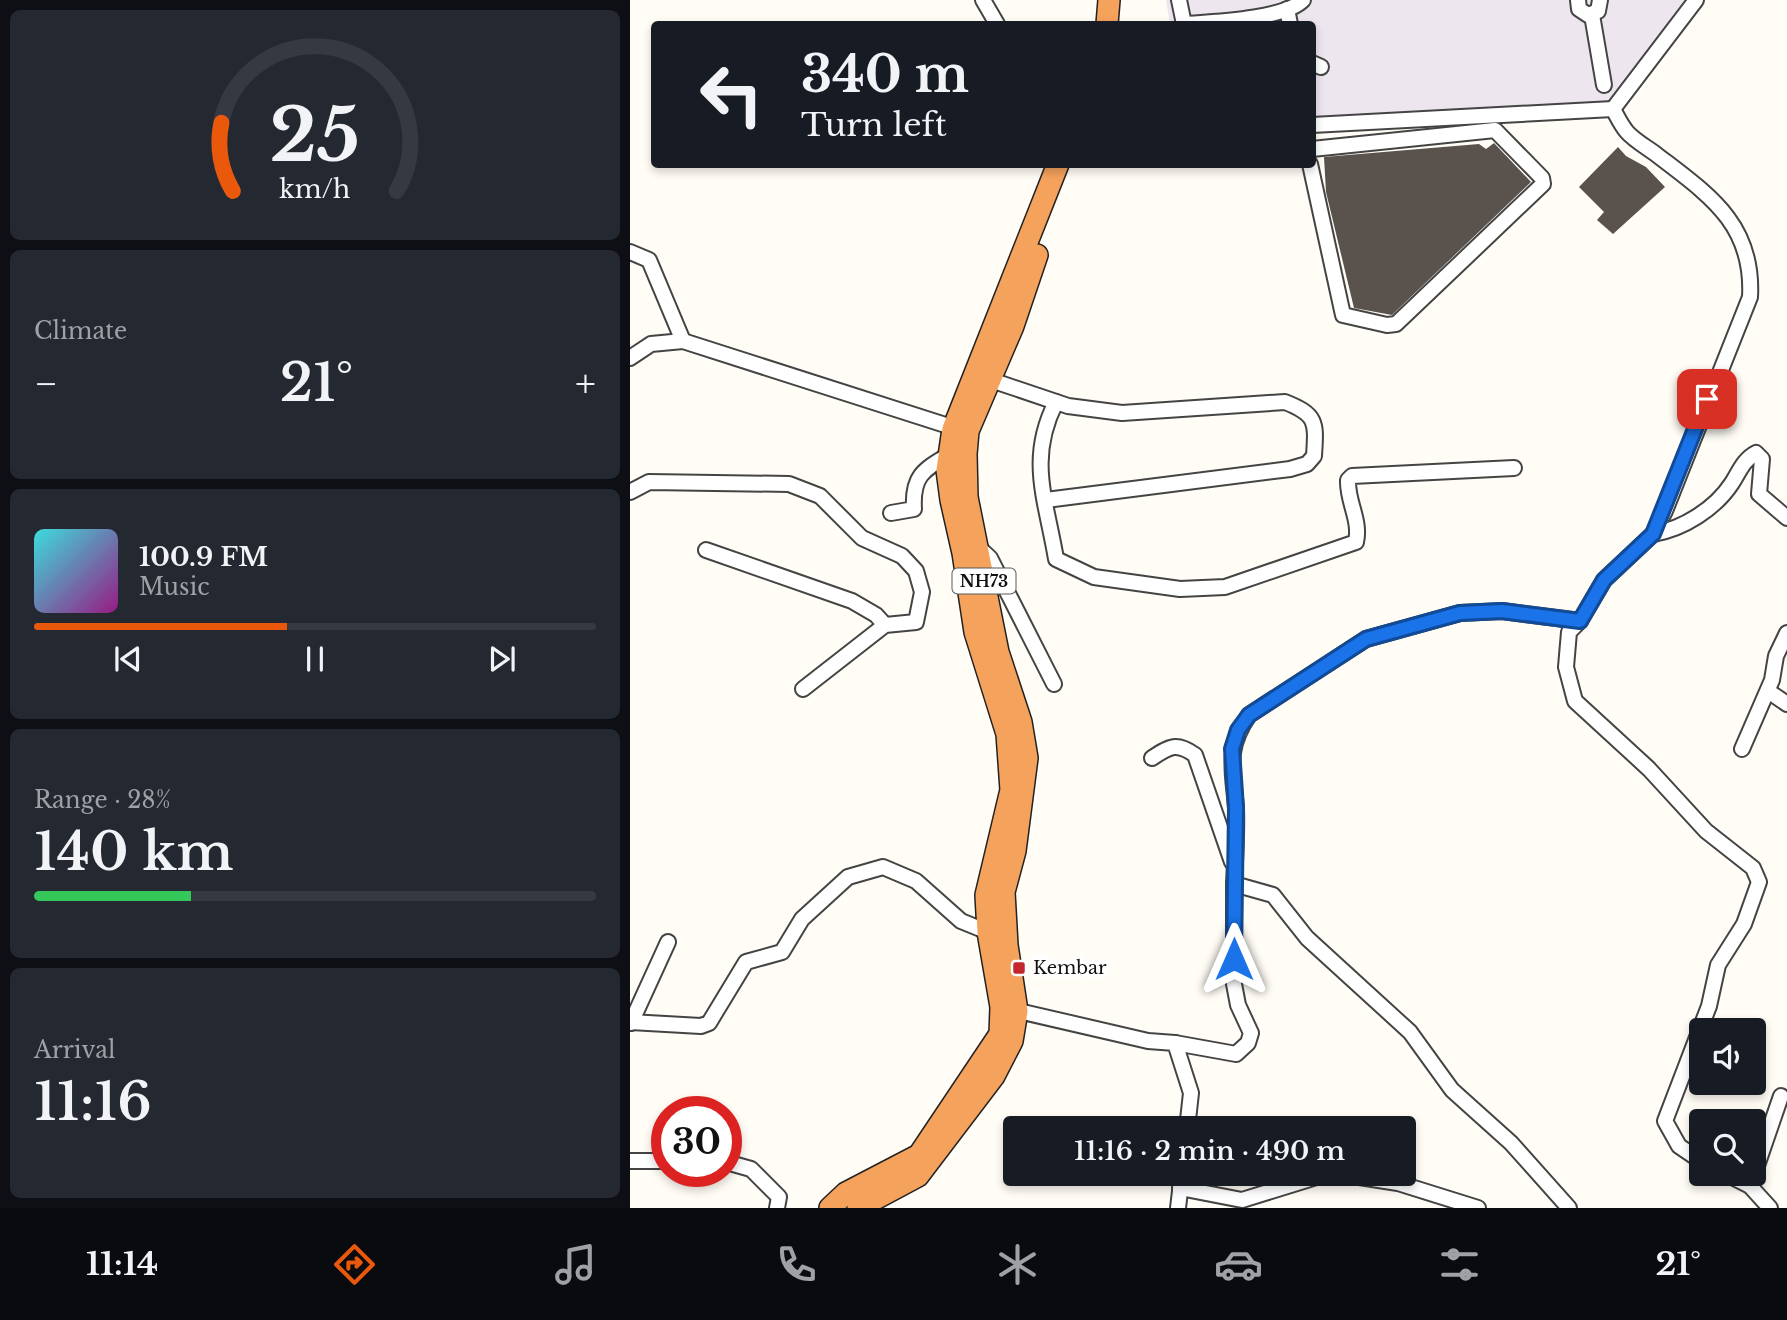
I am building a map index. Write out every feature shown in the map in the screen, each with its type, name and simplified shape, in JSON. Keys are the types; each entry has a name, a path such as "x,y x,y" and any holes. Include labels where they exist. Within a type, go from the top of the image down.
{"highway":[{"path":"1107,21 1109,0"},
{"path":"1122,21 1124,0"},
{"name":"NH73","path":"830,1208 846,1193 919,1155 996,1044 1009,1009 988,932 986,895 1007,818 1010,776 1007,734 975,632 947,470 950,454 1057,168"},
{"name":"NH73","path":"865,1206 918,1176 995,1076 1012,1041 1004,892 1016,851 1027,758 1021,722 998,652 967,498 960,430 1013,326 1070,168"}],"street":[{"path":"983,0 995,21"},
{"path":"1179,0 1184,21"},
{"path":"1205,21 1287,9 1296,7 1303,0"},
{"path":"1578,0 1581,12 1592,15 1598,11 1600,0"},
{"path":"1316,125 1613,109 1696,0"},
{"path":"1287,9 1289,21"},
{"path":"1592,15 1604,85"},
{"path":"1613,109 1627,132 1699,186 1723,208 1741,240 1751,271 1750,297 1653,534 1604,580 1580,621 1569,632 1566,667 1575,701 1648,769 1706,831 1753,867 1759,882 1744,924 1718,965 1710,1006 1665,1122 1679,1146 1689,1153"},
{"path":"1311,168 1343,315 1387,325 1396,324 1543,184 1542,178 1495,130 1316,149"},
{"path":"630,252 649,260 683,341"},
{"path":"630,358 651,344 683,341 960,430"},
{"path":"988,379 1056,402 1122,414 1285,401 1301,408 1314,421 1314,456 1307,464 1290,469 1046,500"},
{"path":"1056,402 1046,422 1040,446 1039,472 1056,559 1094,577 1180,589 1225,587 1356,542 1359,531 1348,491 1348,480 1352,476 1514,468"},
{"path":"1653,534 1677,528 1698,515 1724,492 1745,461 1756,453 1762,459 1759,494 1787,517"},
{"path":"891,513 914,509 913,489 924,469 950,454"},
{"path":"630,492 649,482 789,484 820,496 862,538 902,556 916,571 922,592 916,622 886,625 803,689"},
{"path":"977,546 990,558 1054,684"},
{"path":"706,550 852,601 876,615 886,625"},
{"path":"1009,1009 1148,1041 1236,1054 1248,1043 1251,1033 1238,1005 1234,984 1236,808 1232,749 1238,730 1249,715 1366,639 1460,613 1502,611 1580,621"},
{"path":"1742,749 1768,691 1776,656 1787,633"},
{"path":"1768,691 1787,704"},
{"path":"1152,758 1173,745 1182,745 1195,755 1235,877 1272,895 1307,938 1410,1032 1452,1090 1511,1143 1569,1208"},
{"path":"667,942 631,1023 701,1026 709,1023 746,962 782,952 802,919 848,877 883,867 916,881 961,921 988,932"},
{"path":"1175,1043 1191,1093 1188,1116"},
{"path":"1766,1140 1781,1097"},
{"path":"630,1161 651,1161"},
{"path":"742,1166 751,1169 779,1197 777,1208"},
{"path":"1178,1208 1180,1186"},
{"path":"1197,1186 1242,1200 1287,1186"},
{"path":"1408,1186 1478,1208"},
{"path":"1750,1186 1770,1208"}],"shaded area":[{"path":"1166,0 1690,0 1609,102 1316,119 1316,21 1170,21"}],"building":[{"path":"1494,143 1531,182 1392,315 1354,308 1326,192 1324,157 1479,144 1486,149"},
{"path":"1618,147 1626,156 1646,167 1665,187 1613,234 1597,220 1604,212 1579,187"}],"place":[{"name":"Kembar","path":"1019,968"}],"route":[{"path":"1234,959 1236,808 1231,775 1232,749 1238,730 1249,715 1315,669 1366,639 1460,613 1502,611 1551,620 1580,621 1604,580 1653,534 1665,511 1707,399"}]}
